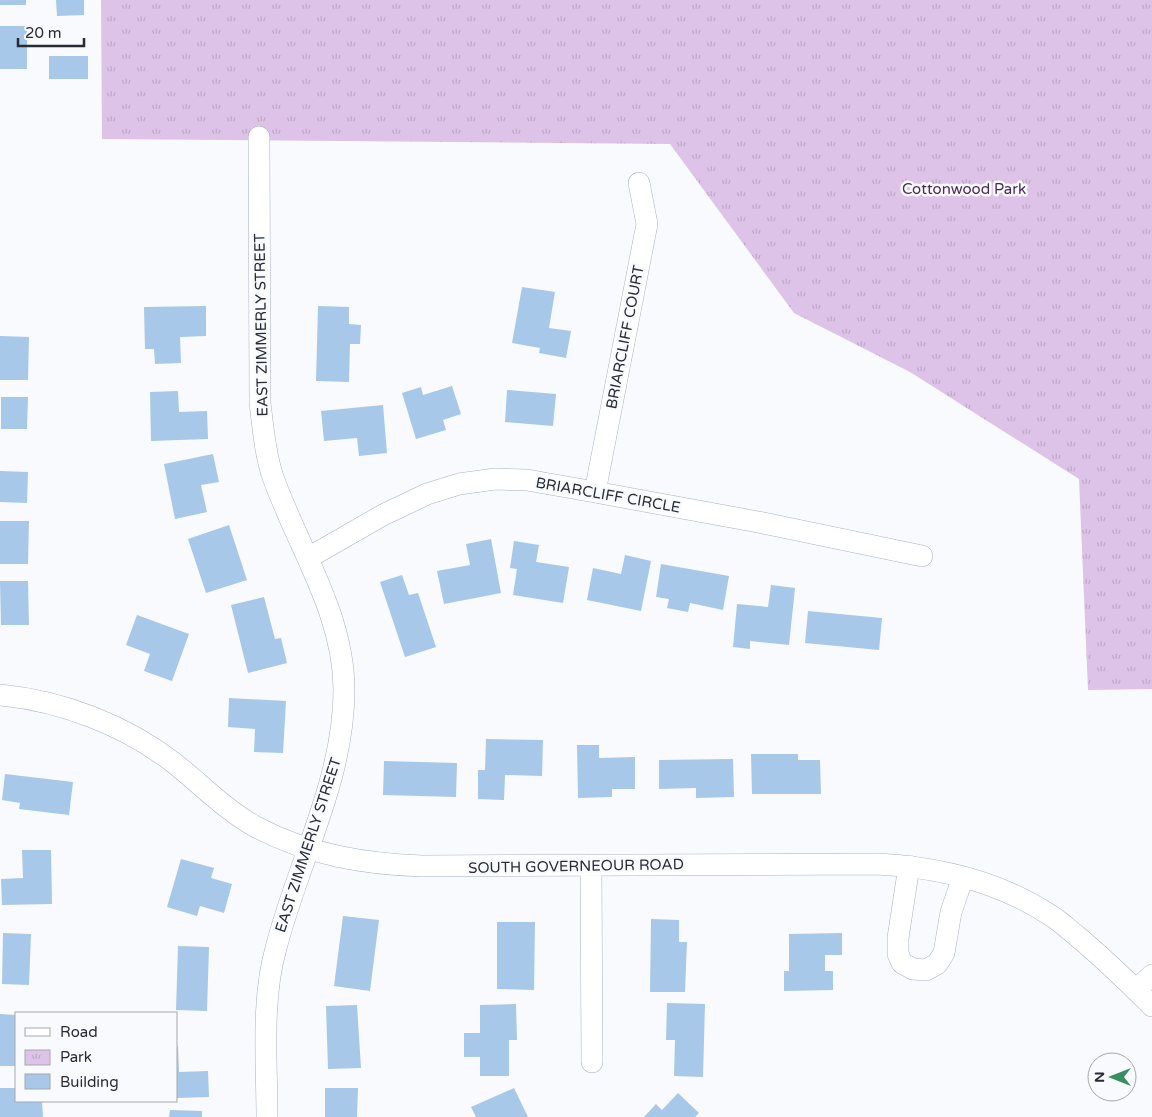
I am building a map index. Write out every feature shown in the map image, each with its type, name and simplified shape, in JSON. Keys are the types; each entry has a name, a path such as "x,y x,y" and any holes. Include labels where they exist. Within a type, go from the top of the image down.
{"street":[{"name":"EAST ZIMMERLY STREET","path":"259,137 260,403 264,437 272,476 332,618 343,658 344,690 343,729 331,780 275,949 269,984 268,1117"},
{"name":"BRIARCLIFF COURT","path":"595,492 647,224 639,183"},
{"name":"BRIARCLIFF CIRCLE","path":"308,558 383,515 427,494 458,484 495,479 527,480 595,492 758,522 922,556"},
{"name":"SOUTH GOVERNEOUR ROAD","path":"0,695 65,707 115,727 173,763 238,815 257,827 282,839 331,856 390,865 489,867 877,864 936,870 963,877 996,887 1026,900 1052,916 1094,951 1152,1006"},
{"path":"591,865 592,1062"},
{"path":"909,866 898,938 898,954 902,963 913,969 926,970 937,964 944,953 951,912 963,877"},
{"path":"1136,990 1152,975"}],"green space":[{"name":"Cottonwood Park","path":"101,0 1152,0 1152,689 1088,690 1079,479 910,372 794,313 670,144 102,139"}],"building":[{"path":"0,0 26,0 26,5 0,5"},
{"path":"56,0 84,0 84,15 57,16"},
{"path":"0,26 27,26 27,69 0,69"},
{"path":"49,56 88,56 88,79 49,79"},
{"path":"522,287 555,292 549,328 571,331 566,358 539,353 540,348 512,343"},
{"path":"206,306 206,336 180,337 181,363 155,364 154,349 145,349 144,307"},
{"path":"318,306 349,307 349,324 361,325 360,344 350,344 349,382 316,381"},
{"path":"0,336 29,337 28,380 0,380"},
{"path":"452,386 461,414 443,420 446,430 416,439 402,393 421,387 423,395"},
{"path":"507,390 556,394 553,426 505,422"},
{"path":"178,391 179,412 207,411 208,439 151,441 150,392"},
{"path":"1,397 28,397 27,429 1,429"},
{"path":"383,405 387,453 359,456 357,438 324,441 321,411"},
{"path":"213,454 219,482 201,485 207,512 175,519 164,464"},
{"path":"0,471 28,472 27,503 0,502"},
{"path":"0,521 29,521 28,564 0,564"},
{"path":"229,525 247,580 206,593 188,539"},
{"path":"491,539 501,593 444,604 437,571 470,565 466,544"},
{"path":"514,541 539,545 536,562 569,567 563,603 513,595 517,569 510,568"},
{"path":"625,555 651,561 641,611 587,600 593,568 621,574"},
{"path":"661,564 729,576 723,610 690,603 688,612 667,608 669,599 656,597"},
{"path":"402,575 409,595 418,593 436,647 405,657 380,582"},
{"path":"0,581 28,581 29,625 1,625"},
{"path":"771,585 795,588 789,645 750,641 750,649 733,647 737,604 768,607"},
{"path":"264,597 275,639 281,638 287,663 248,673 231,605"},
{"path":"808,611 882,618 879,650 805,643"},
{"path":"137,615 189,634 172,681 144,671 150,654 126,645"},
{"path":"229,698 286,701 283,753 254,752 255,729 228,727"},
{"path":"486,739 543,740 542,776 505,775 504,800 478,799 478,770 485,770"},
{"path":"577,745 599,745 599,758 635,757 635,789 612,789 612,797 578,798"},
{"path":"751,754 798,754 798,760 820,760 821,794 752,794"},
{"path":"733,759 734,797 696,798 696,788 659,789 659,760"},
{"path":"384,761 457,763 456,797 383,795"},
{"path":"5,774 73,782 69,815 19,809 20,803 2,800"},
{"path":"22,850 51,850 52,904 2,905 1,879 23,878"},
{"path":"181,859 214,868 211,878 232,884 224,913 200,906 197,916 167,907"},
{"path":"343,916 379,920 370,991 334,986"},
{"path":"651,919 679,920 679,942 687,942 685,992 650,992"},
{"path":"497,922 535,922 534,990 497,989"},
{"path":"3,933 31,934 29,985 2,984"},
{"path":"842,933 842,955 825,955 825,971 833,971 833,990 784,991 784,971 789,971 789,934"},
{"path":"178,946 209,947 207,1011 176,1010"},
{"path":"667,1003 705,1004 703,1077 674,1076 675,1040 666,1040"},
{"path":"516,1004 517,1040 509,1040 509,1076 480,1076 480,1057 464,1057 464,1033 480,1033 480,1005"},
{"path":"357,1005 361,1068 328,1069 326,1006"},
{"path":"0,1014 15,1015 15,1066 0,1066"},
{"path":"178,1046 179,1072 208,1071 209,1097 178,1098"},
{"path":"0,1088 15,1088 15,1102 42,1102 43,1117 0,1117"},
{"path":"325,1088 358,1088 357,1117 325,1117"},
{"path":"514,1088 528,1117 476,1117 471,1107"},
{"path":"678,1093 699,1113 695,1117 644,1117 656,1104 662,1110"},
{"path":"170,1110 202,1111 202,1117 169,1117"}]}
